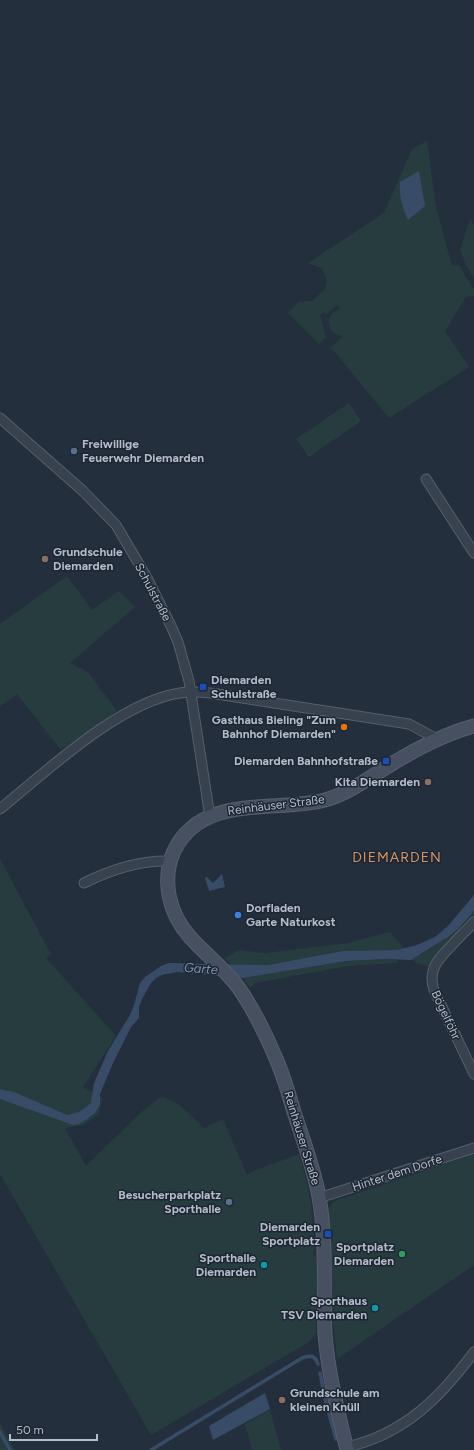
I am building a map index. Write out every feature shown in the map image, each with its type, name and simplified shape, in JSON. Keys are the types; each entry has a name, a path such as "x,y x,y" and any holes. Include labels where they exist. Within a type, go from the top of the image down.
{"street":[{"name":"Schulstraße","path":"0,418 83,491 116,525 146,576 178,642 190,681 190,692 210,817"},
{"path":"426,479 474,553"},
{"path":"0,810 68,753 125,713 158,698 175,694 190,692 210,693 409,724 437,739"},
{"name":"Reinhäuser Straße","path":"347,1449 333,1390 326,1336 323,1234 319,1198 309,1156 278,1063 252,1009 229,976 186,932 172,907 169,898 168,882 170,861 180,840 194,827 210,817 232,809 305,804 336,797 356,787 389,765 437,739 463,728 474,726"},
{"path":"84,883 103,874 136,864 151,861 170,861"},
{"name":"Bögelföhr","path":"474,922 440,957 434,966 431,976 434,990 474,1074"},
{"name":"Hinter dem Dorfe","path":"319,1198 474,1148"},
{"path":"347,1449 384,1435 401,1426 416,1415 447,1386 474,1352"}],"green space":[{"path":"427,141 436,207 452,266 459,265 474,289 474,296 466,297 445,331 469,367 389,418 330,348 343,336 333,331 329,324 331,315 340,309 337,305 327,314 324,312 320,315 326,337 319,344 288,313 298,302 312,301 325,289 327,283 326,276 321,268 308,263 384,213 412,149"},
{"path":"470,219 474,224 474,278 466,265 460,250"},
{"path":"349,403 361,421 309,457 296,439"},
{"path":"67,576 92,610 119,591 135,607 70,663 88,672 117,711 61,750 17,694 0,706 0,624"},
{"path":"0,859 51,954 46,958 116,1036 83,1087 103,1098 98,1115 83,1125 65,1128 86,1166 139,1114 162,1096 180,1105 204,1128 223,1119 247,1175 256,1170 299,1154 306,1178 311,1203 315,1250 313,1251 313,1256 316,1256 316,1333 309,1342 151,1435 0,1174"},
{"path":"474,911 474,916 429,966 424,966 412,959 446,938"},
{"path":"390,932 404,948 397,950 343,951 268,965 231,965 225,958 238,950 265,953 348,943"},
{"path":"386,959 397,960 397,963 348,966 255,983 250,988 243,978 346,961"},
{"name":"Sportplatz Diemarden","path":"474,1154 474,1265 337,1359 332,1310 331,1244 333,1243 333,1239 330,1238 328,1218 329,1208 335,1201"},
{"path":"270,1410 281,1450 252,1450 245,1424"},
{"path":"0,1423 15,1450 0,1450"}],"water":[{"path":"419,171 425,206 408,220 401,202 400,182"},
{"path":"222,874 225,887 209,891 205,878 207,877 213,883"},
{"name":"Garte","path":"474,895 474,911 458,929 411,960 386,959 346,961 243,978 177,972 162,975 156,978 151,983 142,999 139,1007 139,1018 131,1027 113,1063 100,1094 100,1105 95,1113 79,1124 73,1125 0,1099 0,1089 14,1092 67,1115 79,1112 91,1103 94,1083 108,1051 130,1015 140,983 145,977 161,966 169,963 268,965 343,951 397,950 417,945 435,937 448,926"},
{"path":"265,1393 270,1409 213,1440 209,1426"}],"waterway":[{"path":"151,1450 302,1358 312,1356 318,1364"},
{"path":"320,1373 326,1403"},
{"path":"329,1414 336,1439"},
{"path":"0,1432 10,1450"}],"place":[{"name":"Freiwillige Feuerwehr Diemarden","path":"74,451"},
{"name":"Grundschule Diemarden","path":"45,559"},
{"name":"Diemarden Schulstraße","path":"203,687"},
{"name":"Gasthaus Bieling \"Zum Bahnhof Diemarden\"","path":"344,727"},
{"name":"Diemarden Bahnhofstraße","path":"386,761"},
{"name":"Kita Diemarden","path":"428,782"},
{"name":"Dorfladen Garte Naturkost","path":"238,915"},
{"name":"Besucherparkplatz Sporthalle","path":"229,1202"},
{"name":"Diemarden Sportplatz","path":"328,1234"},
{"name":"Sportplatz Diemarden","path":"402,1254"},
{"name":"Sporthalle Diemarden","path":"264,1265"},
{"name":"Sporthaus TSV Diemarden","path":"375,1308"},
{"name":"Grundschule am kleinen Knüll","path":"282,1400"}],"district":[{"name":"DIEMARDEN","path":"397,857"}]}
